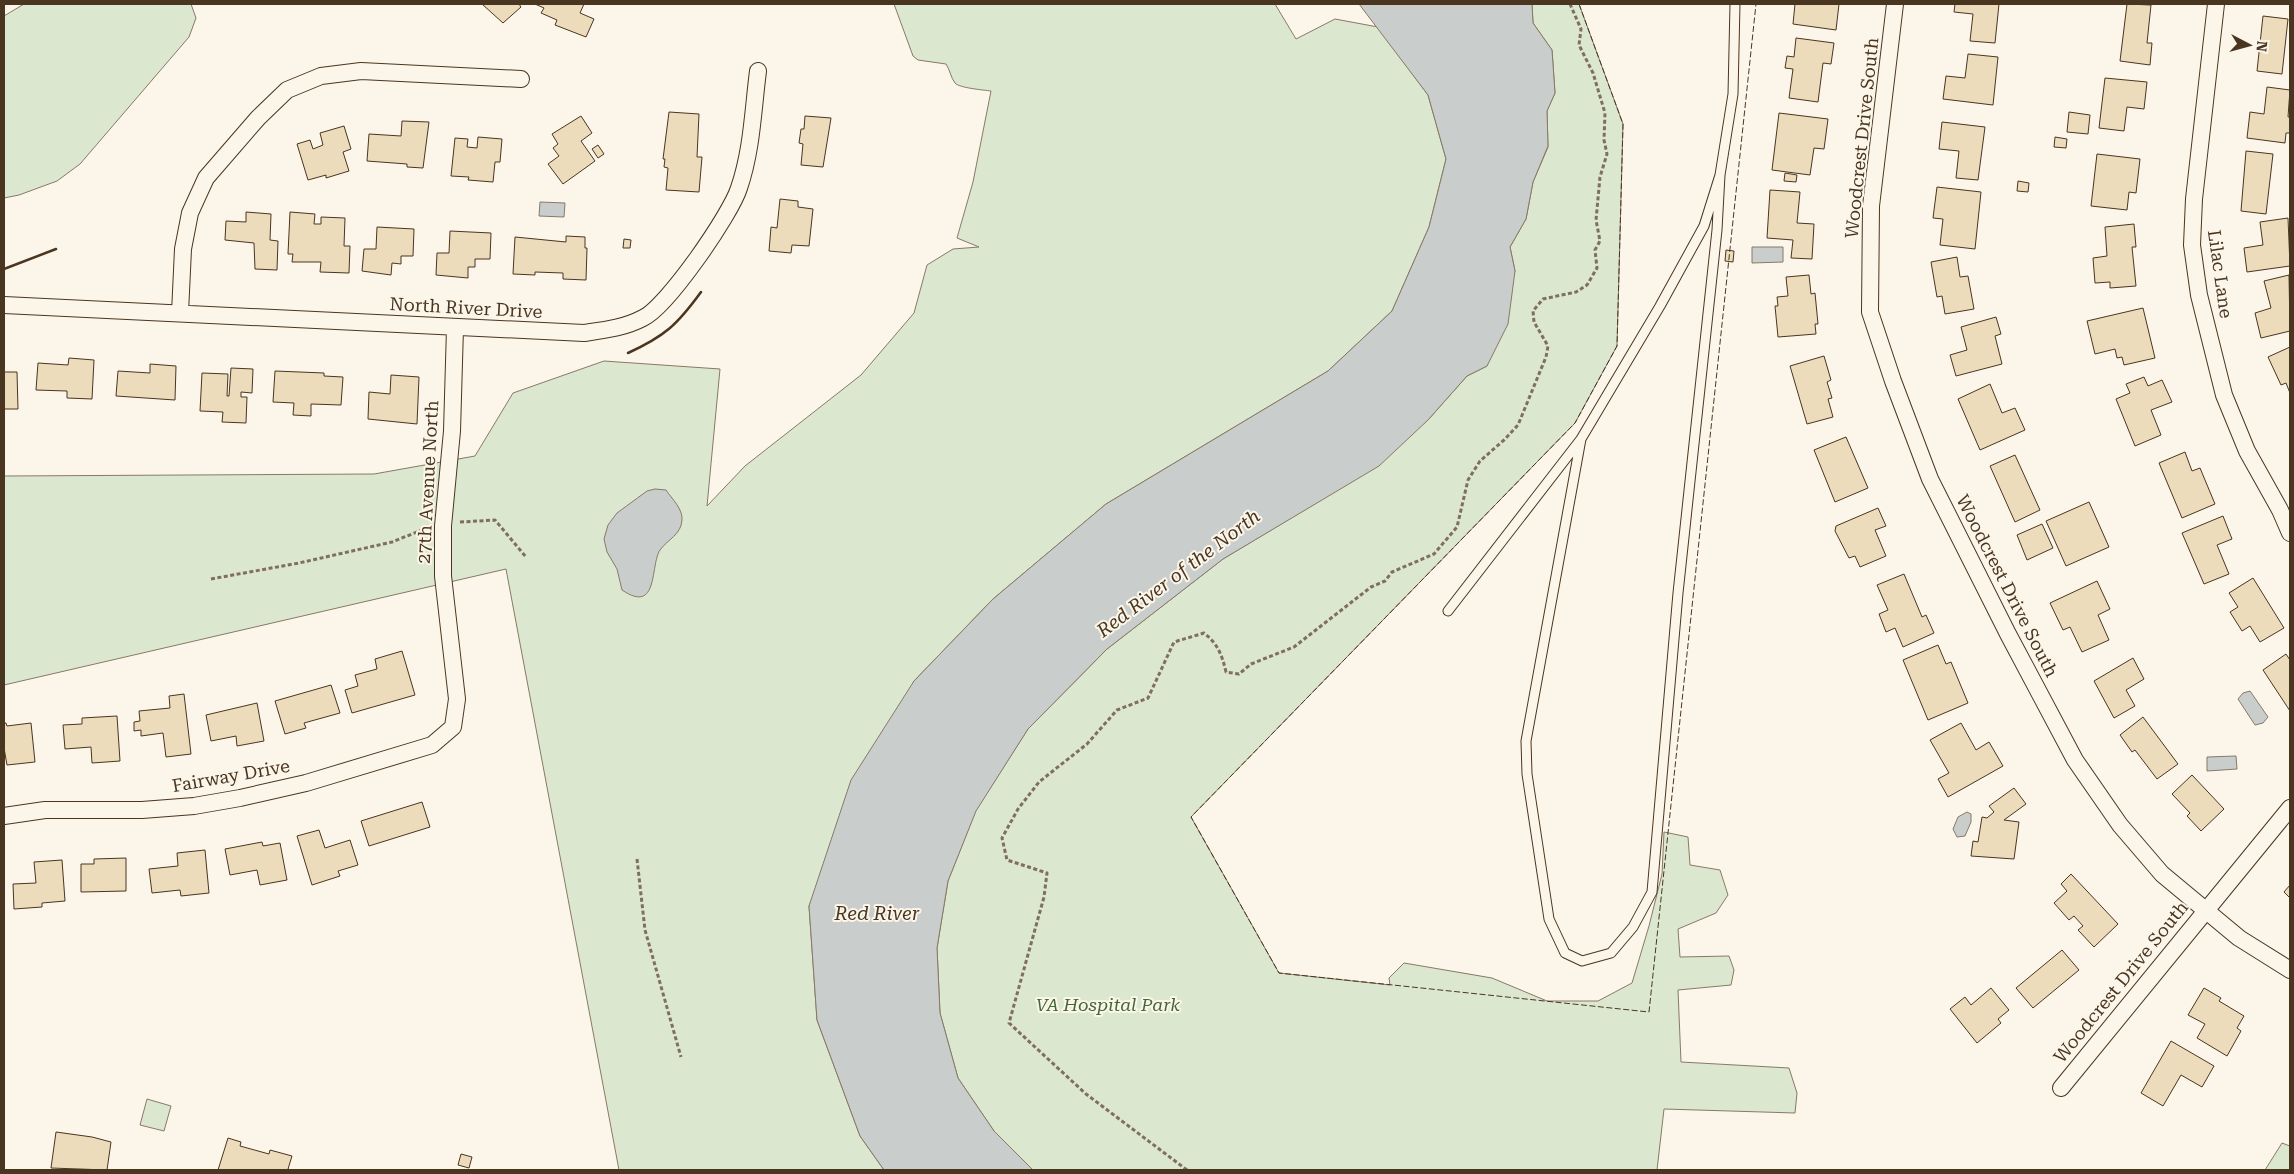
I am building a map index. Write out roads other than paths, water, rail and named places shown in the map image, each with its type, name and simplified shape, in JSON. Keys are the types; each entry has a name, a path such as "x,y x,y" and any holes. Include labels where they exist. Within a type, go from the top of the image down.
{"street":[{"name":"Woodcrest Drive South","path":"1895,4 1872,206 1870,312 1893,381 1930,479 2008,634 2075,760 2120,825 2162,874 2206,911 2061,1088"},
{"name":"Lilac Lane","path":"2216,4 2194,199 2192,246 2199,295 2224,396 2247,451 2280,510 2290,533"},
{"path":"180,314 185,240 190,213 206,178 258,118 287,90 321,76 361,70 521,80"},
{"name":"North River Drive","path":"4,305 456,328 584,333 615,329 645,318 669,296 722,220 739,189 749,148 758,71"},
{"name":"27th Avenue North","path":"453,727 456,699 443,576 443,524 452,431 456,328"},
{"name":"Fairway Drive","path":"4,816 46,810 142,810 194,806 240,798 306,783 432,745 453,727"},
{"path":"2290,808 2206,911 2239,938 2290,970"}],"lane":[{"path":"1581,439 1526,741 1527,774 1549,919 1565,953 1582,961 1611,953 1633,927 1652,892 1678,593 1717,230 1720,175 1733,94 1735,4"},
{"path":"1448,611 1581,439 1704,226 1720,175"}],"water":[{"name":"Red River","path":"1359,4 1532,4 1533,23 1552,50 1555,93 1547,111 1548,146 1533,182 1526,219 1510,247 1515,271 1508,324 1487,366 1467,376 1428,420 1379,466 1223,559 1107,649 1028,729 976,811 948,881 937,948 940,1013 958,1078 994,1131 1033,1170 884,1170 860,1136 817,1020 809,906 851,780 914,681 993,599 1106,504 1328,371 1392,311 1429,227 1446,159 1428,95"},
{"path":"540,202 565,203 564,217 539,216"},
{"path":"1752,247 1783,247 1783,262 1752,263"},
{"path":"655,489 666,490 679,508 682,520 677,533 660,550 648,592 642,596 634,596 622,590 617,569 607,552 604,539 608,525 617,513 647,491"},
{"path":"2250,691 2268,717 2263,723 2255,725 2238,699 2243,693"},
{"path":"2236,756 2237,769 2207,771 2207,757"},
{"path":"1967,812 1971,814 1971,822 1965,836 1957,837 1953,829 1958,817"}],"water label":[{"name":"Red River of the North","path":"1178,573"}],"park label":[{"name":"VA Hospital Park","path":"1108,1005"}]}
